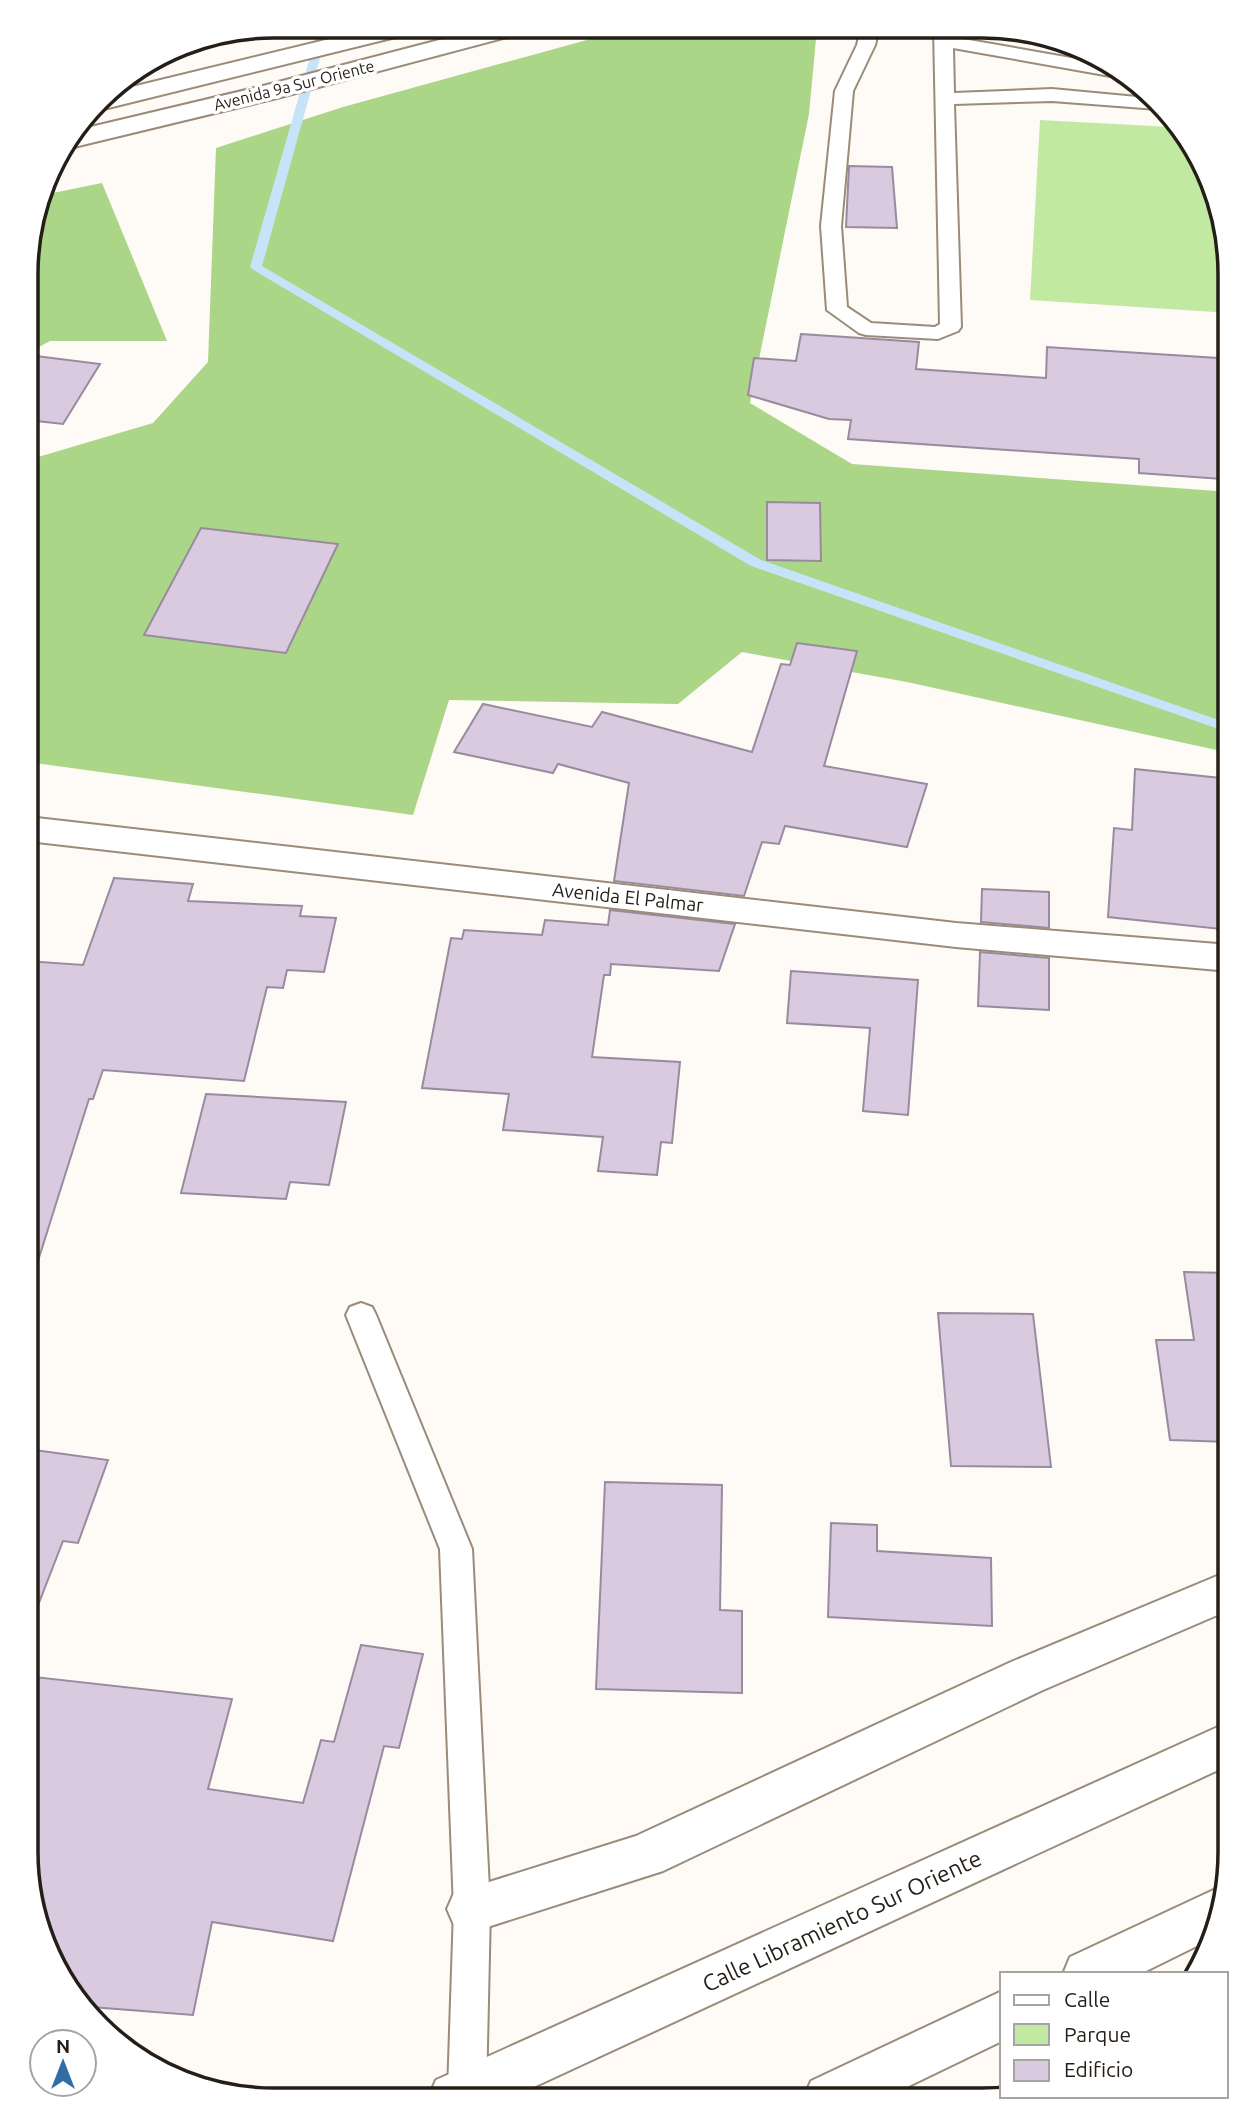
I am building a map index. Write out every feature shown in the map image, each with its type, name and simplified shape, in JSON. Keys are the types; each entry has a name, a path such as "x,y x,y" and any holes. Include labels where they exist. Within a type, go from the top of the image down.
{"main road":[{"name":"Avenida 9a Sur Oriente","path":"118,98 362,38"},
{"name":"Avenida 9a Sur Oriente","path":"82,138 477,38"},
{"name":"Avenida El Palmar","path":"38,830 956,934 1218,957"},
{"path":"472,1909 646,1855 1027,1676 1217,1595"},
{"name":"Calle Libramiento Sur Oriente","path":"475,2088 1217,1748"},
{"path":"1091,1972 1208,1916"},
{"path":"852,2088 1000,2016"}],"lane":[{"path":"868,38 844,91 831,226 837,310 866,329 939,333 951,327 943,38"},
{"path":"957,38 1092,66"},
{"path":"944,99 1052,95 1143,103"},
{"path":"361,1315 456,1549 472,1909 460,2088"}],"green space":[{"path":"594,38 816,38 809,114 750,403 852,464 1218,491 1218,750 907,682 742,652 678,704 449,700 413,815 38,763 38,457 153,423 208,362 216,148 343,107"},
{"path":"1040,120 1165,127 1186,156 1200,184 1209,213 1218,274 1218,312 1030,300"},
{"path":"102,183 167,341 50,341 38,348 38,274 43,228 53,193"}],"building":[{"path":"849,166 892,167 897,228 846,227"},
{"path":"801,334 919,342 916,369 1046,378 1047,347 1218,358 1218,479 1139,473 1139,459 848,439 851,420 829,419 748,395 754,358 796,361"},
{"path":"38,356 100,364 63,424 38,421"},
{"path":"767,502 820,503 821,561 767,560"},
{"path":"201,528 338,544 286,653 144,635"},
{"path":"797,643 857,651 824,766 927,784 907,847 785,826 779,844 762,842 744,896 614,881 629,783 558,764 553,773 454,752 483,704 592,727 602,712 752,752 781,664 790,665"},
{"path":"1135,769 1218,778 1218,929 1108,917 1114,828 1132,830"},
{"path":"114,878 193,884 188,901 302,906 300,916 336,918 324,972 287,970 283,988 267,987 244,1081 103,1070 93,1099 89,1099 38,1261 38,962 83,965"},
{"path":"982,889 1049,892 1049,928 981,922"},
{"path":"610,910 735,924 719,971 611,964 610,975 604,975 592,1057 680,1062 672,1143 661,1142 657,1175 598,1171 603,1137 503,1130 509,1094 422,1088 451,938 462,939 464,930 542,935 545,920 608,925"},
{"path":"980,952 1049,958 1049,1010 978,1006"},
{"path":"791,971 918,980 908,1115 863,1111 870,1028 787,1023"},
{"path":"206,1094 346,1102 329,1185 290,1182 286,1199 181,1193"},
{"path":"1184,1272 1217,1273 1217,1442 1170,1440 1156,1340 1194,1340"},
{"path":"938,1313 1033,1314 1051,1467 951,1466"},
{"path":"38,1450 108,1460 78,1543 63,1541 38,1605"},
{"path":"605,1482 722,1485 720,1610 742,1611 742,1693 596,1689"},
{"path":"831,1523 877,1525 877,1551 991,1558 992,1626 828,1617"},
{"path":"361,1645 423,1654 399,1748 384,1746 333,1941 212,1922 193,2015 98,2008 70,1970 56,1942 43,1898 38,1852 38,1677 232,1699 208,1789 303,1803 321,1740 334,1742"}],"waterway":[{"path":"321,38 256,267 756,563 1218,725"}]}
